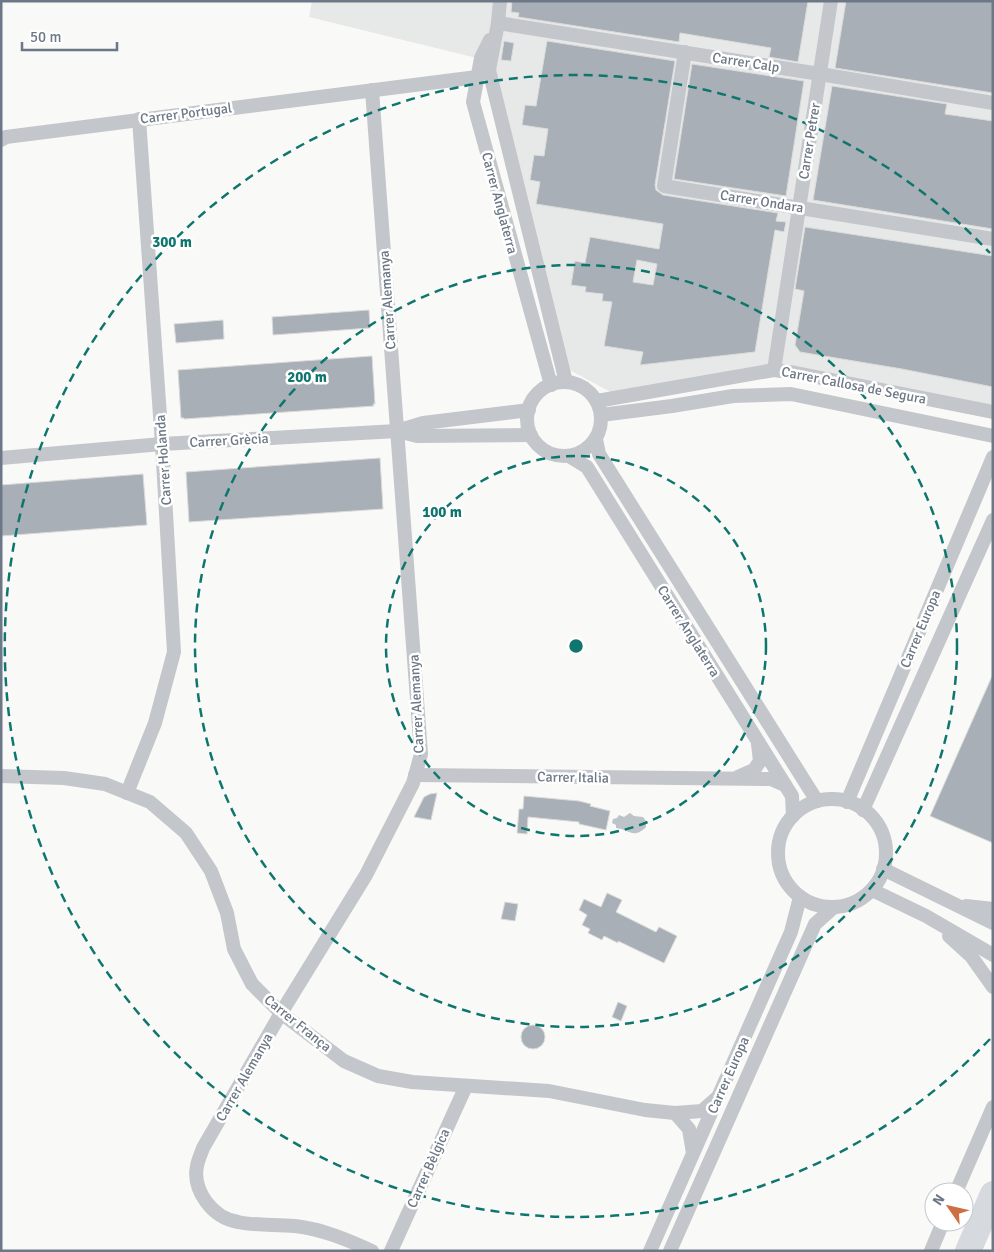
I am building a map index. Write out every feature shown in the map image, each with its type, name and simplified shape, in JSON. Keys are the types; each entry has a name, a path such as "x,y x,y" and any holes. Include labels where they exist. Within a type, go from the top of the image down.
{"highway":[{"path":"968,1251 993,1194"},
{"path":"988,1251 993,1240"}],"street":[{"path":"500,1 489,70 566,382"},
{"name":"Carrer Petrer","path":"774,370 832,1"},
{"name":"Carrer Calp","path":"498,23 993,103"},
{"name":"Carrer Anglaterra","path":"498,23 481,58 472,102 551,385"},
{"name":"Carrer Ondara","path":"685,52 664,186 993,238"},
{"name":"Carrer Portugal","path":"1,140 6,137 139,119 477,77"},
{"name":"Carrer Alemanya","path":"372,90 421,754 413,783 366,876 281,1013 203,1148 196,1166 196,1182 205,1201 217,1213 236,1222 296,1226 330,1234 372,1251"},
{"name":"Carrer Holanda","path":"127,793 154,723 174,652 162,444 139,119"},
{"name":"Carrer Callosa de Segura","path":"599,408 774,370 993,412"},
{"path":"566,382 583,387 599,408 601,427 596,439 584,451 568,456 549,453 536,443 528,425 528,410 534,398 541,390 551,385 566,382"},
{"name":"Carrer Callosa de Segura","path":"599,408 672,406 733,396 791,394 993,436"},
{"name":"Carrer Grècia","path":"1,458 162,444 397,430 423,423 528,410"},
{"name":"Carrer Grècia","path":"397,430 417,436 531,435"},
{"name":"Carrer Anglaterra","path":"596,439 599,454 817,801"},
{"name":"Carrer Anglaterra","path":"568,456 587,467 792,796 793,816"},
{"name":"Carrer Europa","path":"847,802 993,457"},
{"name":"Carrer Europa","path":"863,810 993,520"},
{"name":"Carrer Italia","path":"732,779 754,770 760,761 758,741"},
{"name":"Carrer Italia","path":"415,775 771,779 784,784"},
{"name":"Carrer França","path":"1,776 64,778 105,784 150,802 186,833 211,871 227,913 234,949 252,984 281,1013 344,1061 378,1076 412,1082 548,1091 645,1110 675,1113 702,1111 718,1096"},
{"path":"824,800 847,802 863,810 877,824 882,833 885,847 883,869 872,890 851,904 833,908 816,905 800,897 786,882 780,870 778,853 781,834 793,816 808,805 824,800"},
{"path":"883,869 993,923"},
{"path":"872,890 926,916 993,955"},
{"name":"Carrer Europa","path":"650,1251 791,932 800,897"},
{"path":"956,905 993,909"},
{"name":"Carrer Europa","path":"670,1251 815,924 833,908"},
{"path":"926,916 971,956 993,987"},
{"name":"Carrer Bèlgica","path":"391,1251 466,1086"},
{"path":"960,1182 993,1107"},
{"path":"675,1113 689,1129 693,1153"},
{"path":"931,1251 939,1232"}],"shaded area":[{"path":"312,1 993,1 993,419 779,374 616,395 564,367 489,61 309,17"},
{"path":"630,813 634,816 643,817 646,821 646,827 642,831 631,833 616,828 616,825 612,823 613,819 619,815 624,817"}],"building":[{"path":"512,1 808,1 798,62 769,57 771,48 680,33 679,42 518,17 519,13 511,12"},
{"path":"846,1 993,1 993,93 835,68"},
{"path":"504,41 514,43 511,61 501,60"},
{"path":"547,41 675,61 655,185 656,190 663,195 778,213 776,221 786,222 784,232 775,230 755,352 640,365 643,352 604,346 612,302 602,301 603,294 585,292 586,287 571,285 575,261 585,263 590,237 659,249 663,224 536,204 540,182 530,180 534,155 544,156 548,129 522,125 525,105 536,106","holes":["637,260 657,264 653,285 633,282"]},
{"path":"692,64 804,81 786,196 674,179"},
{"path":"832,86 947,104 945,114 993,121 993,229 813,200"},
{"path":"805,227 993,256 993,387 800,352 795,345 804,291 795,289"},
{"path":"369,310 370,328 273,335 272,317"},
{"path":"223,320 224,339 176,343 174,324"},
{"path":"372,356 374,406 181,418 178,370"},
{"path":"380,458 383,509 189,522 186,472"},
{"path":"143,474 147,525 1,536 1,485"},
{"path":"993,674 993,843 930,816"},
{"path":"437,793 431,820 414,817 424,797"},
{"path":"524,796 579,801 610,811 606,830 579,824 579,822 528,817 527,834 517,833 519,809 523,809"},
{"path":"607,893 622,900 616,912 656,932 659,927 677,936 664,963 618,941 618,943 604,936 602,940 588,933 590,929 582,925 587,915 579,910 584,899 601,907"},
{"path":"505,902 518,904 515,921 501,919"},
{"path":"618,1002 627,1006 621,1021 612,1017"},
{"path":"533,1025 541,1029 545,1037 541,1045 533,1049 525,1045 521,1037 525,1029"}]}
